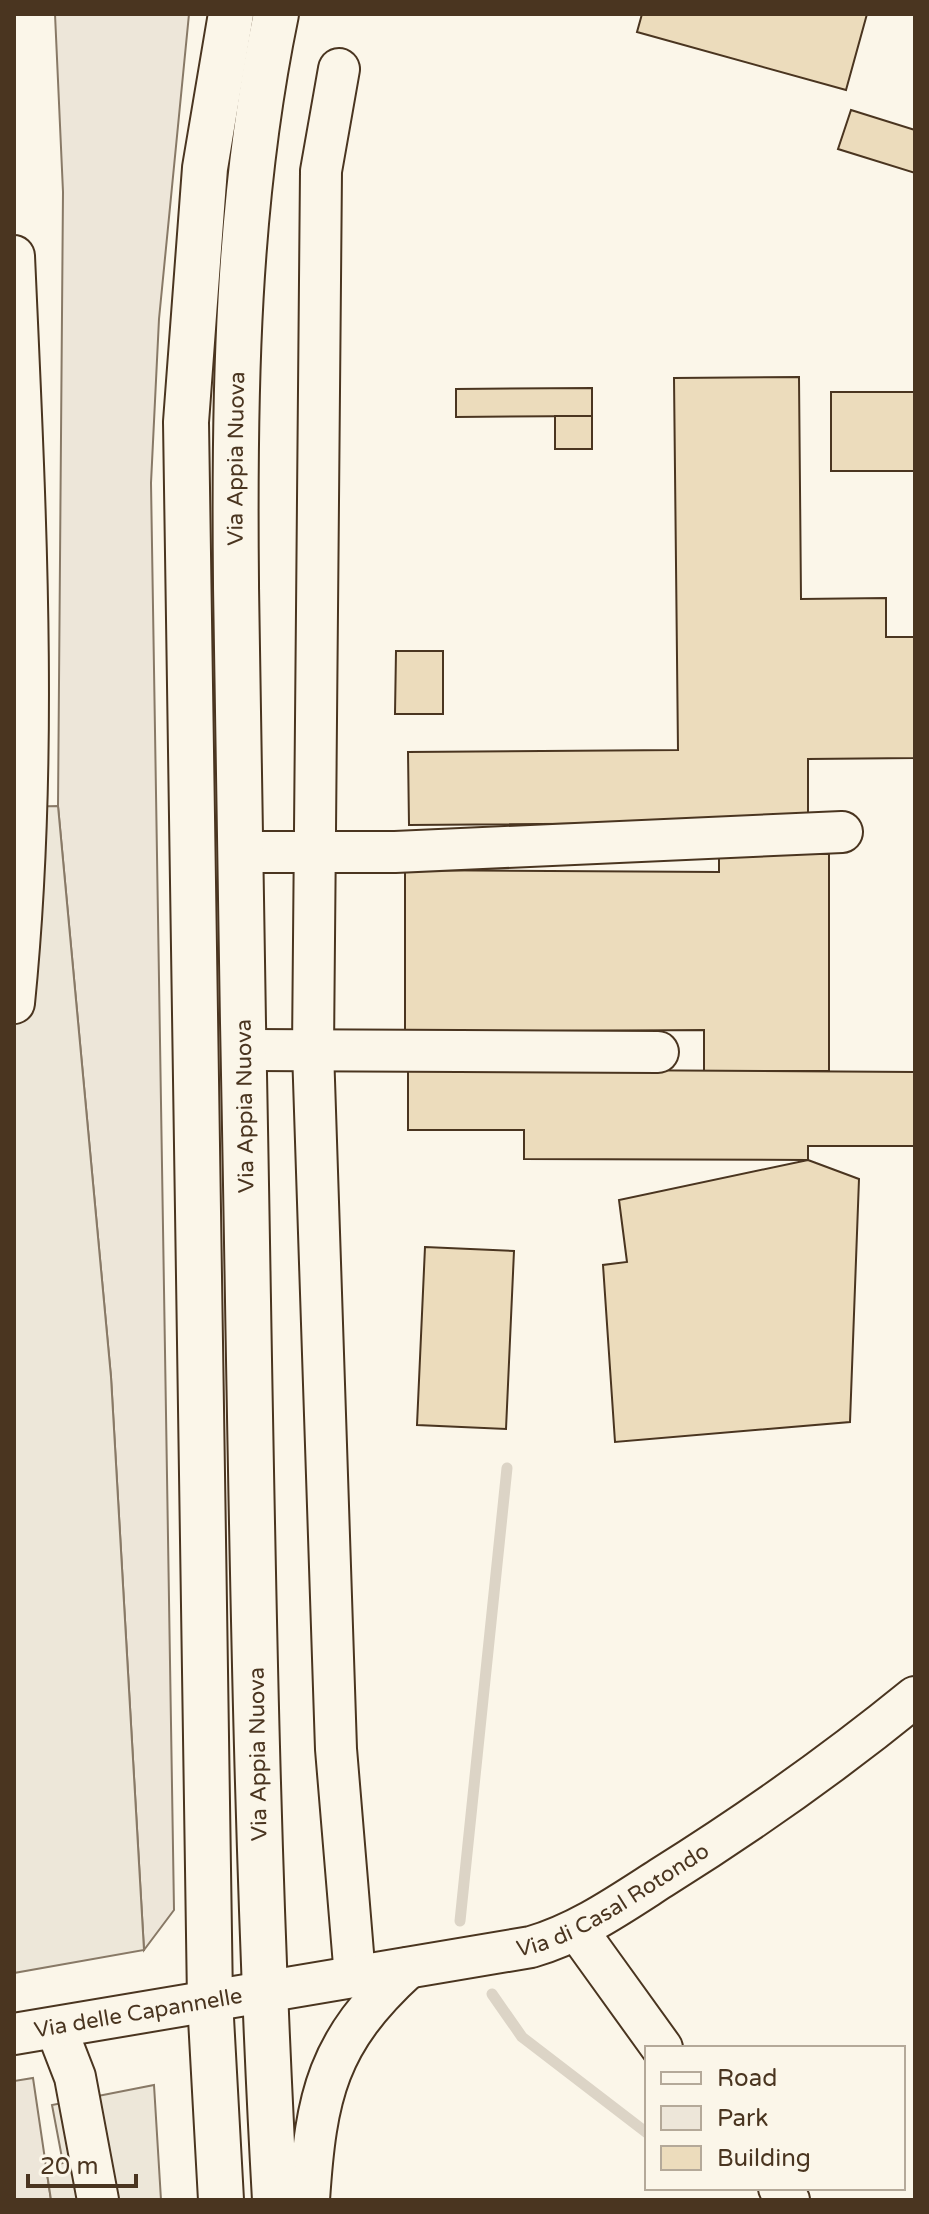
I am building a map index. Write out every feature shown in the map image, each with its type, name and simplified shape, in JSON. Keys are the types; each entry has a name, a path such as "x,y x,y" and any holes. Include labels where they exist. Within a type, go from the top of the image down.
{"main road":[{"path":"221,2200 210,2000 191,959 186,422 205,168 231,14"},
{"name":"Via Appia Nuova","path":"275,2200 263,1992 239,852 234,414 238,305 262,83 276,14"}],"street":[{"path":"339,69 321,171 313,1050 336,1749 355,1977"},
{"path":"14,256 27,563 28,709 14,1003"},
{"path":"239,852 395,852 842,832"},
{"path":"243,1050 658,1052"},
{"name":"Via di Casal Rotondo","path":"263,1992 531,1947 577,1930 742,1826 856,1745 915,1697"},
{"path":"577,1930 661,2046"},
{"path":"309,2200 315,2121 330,2071 375,2000 408,1968"},
{"name":"Via delle Capannelle","path":"14,2034 263,1992"},
{"path":"56,2028 75,2077 98,2200"}],"green space":[{"path":"55,14 189,14 159,319 151,483 174,1910 144,1950 111,1377 58,806 63,192"},
{"path":"33,2078 51,2200 14,2200 14,2081"}],"shaded area":[{"path":"58,806 111,1377 144,1950 14,1973 14,807"},
{"path":"154,2085 161,2200 51,2200 46,2167 63,2163 52,2105"}],"building":[{"path":"642,14 867,14 846,90 637,32"},
{"path":"851,110 915,130 915,173 838,149"},
{"path":"799,377 801,599 886,598 886,637 915,637 915,758 808,759 808,822 409,825 408,752 678,750 674,378"},
{"path":"592,388 592,416 456,417 456,389"},
{"path":"831,392 915,392 915,471 831,471"},
{"path":"555,416 592,416 592,449 555,449"},
{"path":"396,651 443,651 443,714 395,714"},
{"path":"719,853 829,854 829,1071 704,1071 704,1030 405,1032 405,870 719,872"},
{"path":"408,1069 915,1072 915,1146 808,1146 808,1160 524,1159 524,1130 408,1130"},
{"path":"808,1160 859,1179 850,1422 615,1442 603,1265 627,1262 619,1200"},
{"path":"425,1247 514,1251 506,1429 417,1425"}],"waterway":[{"path":"460,1921 507,1468"},
{"path":"492,1994 522,2037 645,2131"}]}
